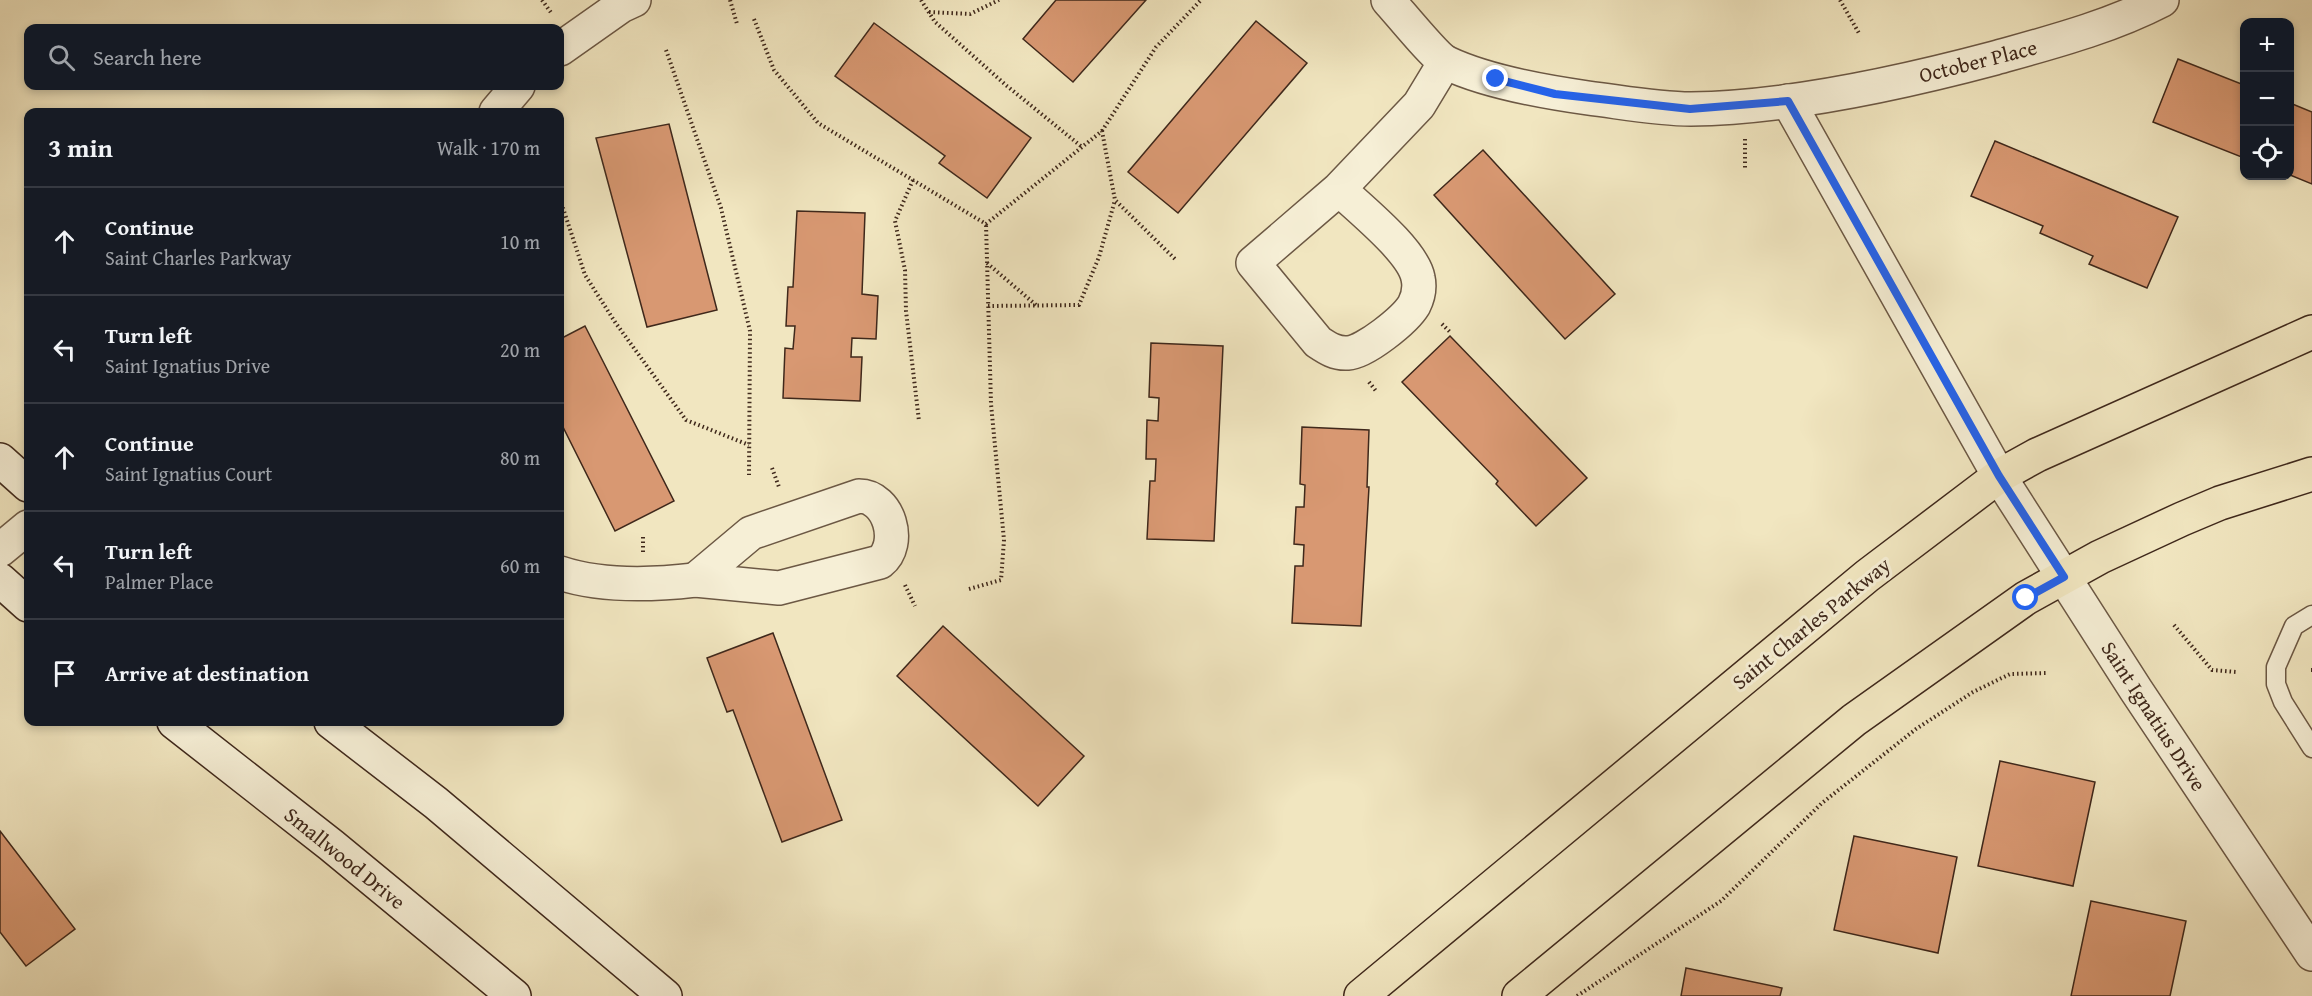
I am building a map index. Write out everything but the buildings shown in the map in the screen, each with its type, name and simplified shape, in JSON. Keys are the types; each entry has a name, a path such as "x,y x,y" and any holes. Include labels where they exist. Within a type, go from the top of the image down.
{"main road":[{"name":"Saint Charles Parkway","path":"1362,996 1867,576 1999,476 2037,455 2312,332"},
{"path":"1519,996 1854,720 2026,598 2100,557 2182,519 2220,503 2312,474"}],"street":[{"path":"564,46 621,6 634,0"},
{"path":"1339,189 1399,246 1416,270 1419,279 1417,298 1408,312 1368,346 1348,353 1327,349 1318,342 1253,263 1339,189 1419,105 1444,62 1388,0"},
{"name":"October Place","path":"1444,62 1496,79 1555,94 1613,101 1690,109 1788,101 1887,84 2011,53 2079,34 2140,12 2162,0"},
{"path":"500,108 515,90"},
{"name":"Saint Ignatius Drive","path":"1788,101 1999,476 2142,699 2312,954"},
{"path":"0,460 24,481"},
{"path":"564,574 574,578 628,583 665,584 695,580 779,588 880,562 890,551 892,536 881,505 868,497 859,496 751,533 695,580"},
{"path":"0,550 24,530"},
{"path":"0,580 24,601"},
{"name":"Smallwood Drive","path":"179,726 331,845 514,996"},
{"path":"336,726 436,803 665,996"}],"lane":[{"path":"2312,615 2294,626 2276,667 2276,684 2283,702 2312,748"}],"path":[{"path":"730,0 737,24"},
{"path":"921,0 935,22 1007,86 1082,147"},
{"path":"928,12 970,14 999,0"},
{"path":"986,224 1102,131 1156,47 1201,0"},
{"path":"1840,0 1860,35"},
{"path":"754,19 774,70 818,123 986,224"},
{"path":"666,50 721,208 750,332 749,475"},
{"path":"988,306 1079,305 1100,257 1115,200 1102,131"},
{"path":"1745,135 1745,168"},
{"path":"913,180 895,221 905,270 906,312 919,421"},
{"path":"1115,200 1176,260"},
{"path":"564,211 585,275 615,322 686,420 749,445"},
{"path":"969,589 1001,580 1004,540 991,404 986,224"},
{"path":"987,262 1037,305"},
{"path":"2174,625 2212,670 2237,672"},
{"path":"1576,996 1721,901 1822,803 1916,729 1973,692 2010,674 2046,673"}],"route":[{"path":"1496,79 1555,94 1690,109 1788,101 1999,476 2064,577 2026,598"}]}
